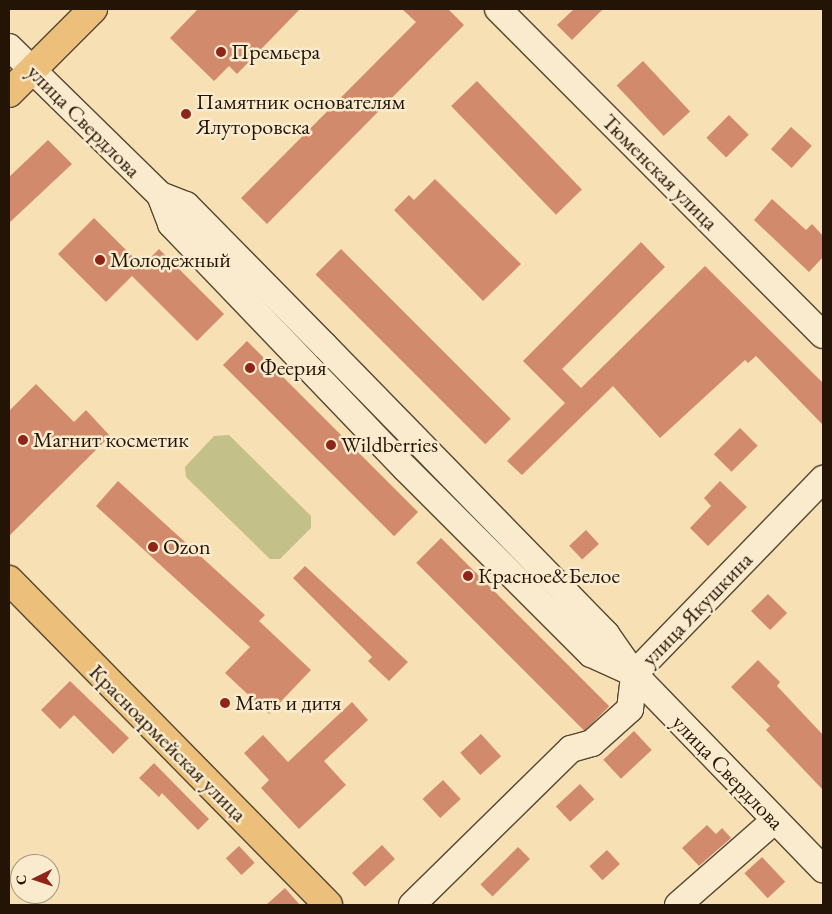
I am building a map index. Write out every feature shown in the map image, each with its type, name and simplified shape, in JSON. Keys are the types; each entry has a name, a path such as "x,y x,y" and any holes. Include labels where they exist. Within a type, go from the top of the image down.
{"main road":[{"path":"9,93 93,9"},
{"name":"Красноармейская улица","path":"9,580 328,905"}],"street":[{"name":"Тюменская улица","path":"498,9 823,335"},
{"name":"улица Свердлова","path":"9,47 160,195 171,224 445,508 591,654 634,674"},
{"name":"улица Свердлова","path":"160,195 186,204 606,634 634,674 823,869"},
{"path":"258,315 275,296"},
{"path":"367,428 388,410"},
{"name":"улица Якушкина","path":"412,905 571,748 592,742 630,709 634,674 823,478"},
{"path":"445,508 464,488"},
{"path":"678,905 775,820"}],"shaded area":[{"path":"229,435 311,516 311,528 280,559 270,559 186,477 185,467 214,436"}],"building":[{"name":"Премьера","path":"198,9 300,9 237,74 229,66 214,81 170,38"},
{"path":"402,9 448,9 464,25 267,224 241,198 416,22"},
{"path":"574,9 603,9 572,40 557,25"},
{"path":"643,61 690,111 664,136 617,86"},
{"path":"477,81 582,190 556,215 451,106"},
{"path":"729,115 749,135 726,157 706,138"},
{"path":"791,127 812,146 792,168 771,149"},
{"path":"48,140 72,164 9,223 9,177"},
{"path":"435,179 521,264 483,301 394,210 409,195 414,200"},
{"path":"772,199 806,230 812,224 823,236 823,257 809,272 754,220"},
{"path":"94,218 142,266 159,249 224,314 197,341 132,276 106,302 58,254"},
{"path":"641,242 665,267 562,369 581,388 705,266 823,383 823,425 756,356 748,363 745,360 660,438 613,386 522,475 507,461 565,403 523,361"},
{"path":"341,249 511,419 485,444 316,274"},
{"path":"247,341 418,512 394,536 223,365"},
{"path":"36,384 74,422 86,410 110,436 9,536 9,411"},
{"path":"740,428 758,446 732,472 714,454"},
{"path":"118,481 265,615 259,621 311,670 269,714 225,673 250,647 96,506"},
{"path":"720,481 747,507 708,546 690,528 711,506 704,498"},
{"path":"586,530 599,544 582,560 569,546"},
{"path":"441,538 609,706 585,731 416,563"},
{"path":"305,566 408,662 389,681 368,661 372,657 293,578"},
{"path":"768,594 787,613 770,630 751,611"},
{"path":"758,660 780,682 777,686 823,735 823,790 766,730 770,726 731,687"},
{"path":"70,681 129,738 113,754 74,715 60,729 41,710"},
{"path":"352,702 368,720 324,761 346,785 299,829 261,788 269,780 244,753 263,735 288,762"},
{"path":"634,731 652,750 621,779 603,760"},
{"path":"481,734 501,756 480,775 460,753"},
{"path":"154,763 209,819 198,830 162,793 159,797 139,778"},
{"path":"443,780 461,799 440,818 423,799"},
{"path":"580,784 594,799 570,822 556,807"},
{"path":"707,825 716,834 722,828 731,838 699,866 682,848"},
{"path":"382,845 395,859 365,887 352,873"},
{"path":"239,846 255,863 242,875 226,858"},
{"path":"518,847 530,859 493,896 481,884"},
{"path":"607,850 620,864 602,880 589,866"},
{"path":"762,857 785,882 768,898 744,873"},
{"path":"285,888 300,905 266,905"}],"place":[{"name":"Премьера","path":"221,52"},
{"name":"Памятник основателям Ялуторовска","path":"186,114"},
{"name":"Молодежный","path":"100,260"},
{"name":"Феерия","path":"250,368"},
{"name":"Магнит косметик","path":"23,440"},
{"name":"Wildberries","path":"331,445"},
{"name":"Ozon","path":"153,547"},
{"name":"Красное&Белое","path":"468,576"},
{"name":"Мать и дитя","path":"225,703"}]}
